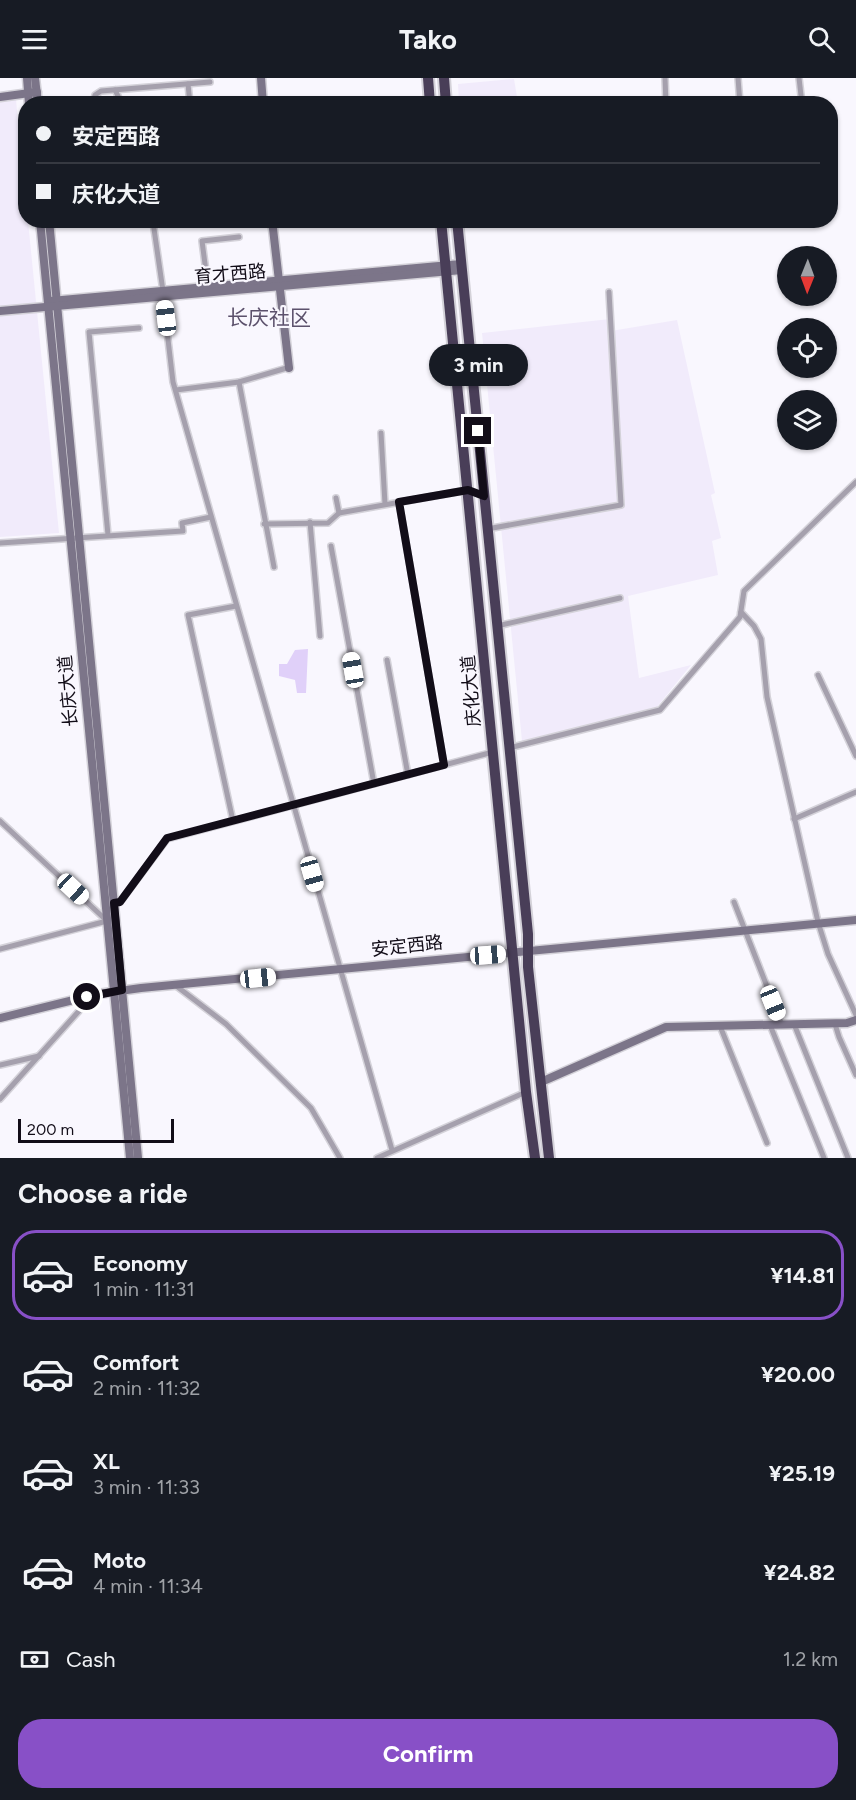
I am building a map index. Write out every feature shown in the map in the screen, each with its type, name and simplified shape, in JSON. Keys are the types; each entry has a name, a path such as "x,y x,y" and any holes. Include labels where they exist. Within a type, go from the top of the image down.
{"highway":[{"path":"428,78 429,96"},
{"path":"444,78 445,96"},
{"name":"庆化大道","path":"442,228 526,1092 535,1158"},
{"name":"庆化大道","path":"458,228 549,1158"}],"main road":[{"path":"27,78 34,96"},
{"path":"31,96 35,78"},
{"path":"259,78 261,96"},
{"path":"0,95 32,91"},
{"name":"长庆大道","path":"41,228 52,304 114,903 130,1158"},
{"name":"长庆大道","path":"49,228 52,304"},
{"path":"275,228 290,367"},
{"name":"育才西路","path":"0,311 52,304 462,267"},
{"name":"育才西路","path":"163,294 208,287 281,283"},
{"name":"育才西路","path":"0,306 52,304"},
{"name":"长庆大道","path":"75,537 107,921 118,989 138,1158"},
{"name":"安定西路","path":"0,1016 88,994 118,989 856,918"},
{"path":"541,1082 666,1027 836,1024 856,1020"}],"street":[{"path":"665,78 666,96"},
{"path":"738,78 739,96"},
{"path":"799,78 801,96"},
{"path":"96,96 97,93 115,90 210,82"},
{"path":"188,84 189,96"},
{"path":"115,90 118,96"},
{"path":"154,228 176,390 292,806 392,1150"},
{"path":"208,287 202,241 239,237"},
{"path":"487,529 621,505 609,292"},
{"path":"108,535 89,332 139,328"},
{"path":"176,390 239,382 290,367"},
{"path":"239,382 264,524 274,567"},
{"path":"381,433 385,504"},
{"path":"509,748 660,710 740,617 744,591 856,482"},
{"path":"264,524 328,523 339,513 468,490 484,496"},
{"path":"336,498 339,513"},
{"path":"399,502 444,765"},
{"path":"0,543 183,531 182,523 211,517"},
{"path":"310,522 320,636"},
{"path":"332,546 374,784"},
{"path":"497,626 620,598"},
{"path":"233,821 211,729 188,615 236,606"},
{"path":"741,612 754,626 761,639 767,697 818,922 828,954 856,1015"},
{"path":"387,660 408,775"},
{"path":"818,675 856,756"},
{"path":"114,903 120,902 167,838 493,752"},
{"path":"794,819 856,792"},
{"path":"0,821 107,921"},
{"path":"734,902 782,1025"},
{"path":"0,949 107,921"},
{"path":"173,983 226,1024 311,1108 340,1158"},
{"path":"0,1099 79,1011 88,994"},
{"path":"794,1024 848,1158"},
{"path":"836,1024 839,1037 856,1075"},
{"path":"770,1025 824,1158"},
{"path":"720,1026 767,1143"},
{"path":"0,1065 41,1056"},
{"path":"377,1158 526,1092"}],"shaded area":[{"path":"514,79 517,96 459,96 458,84"},
{"path":"16,99 18,228 29,228 59,533 0,537 0,102"},
{"path":"610,319 611,331 677,320 715,493 711,495 721,538 712,541 718,575 628,596 639,678 691,665 657,707 522,741 482,333"},
{"path":"308,649 306,693 297,693 295,680 279,676 279,664 287,664 295,650"}],"district":[{"name":"长庆社区","path":"269,318"}],"route":[{"path":"87,997 122,990 114,903 120,902 145,871 167,838 444,765 399,502 468,490 484,496 478,431"}]}
